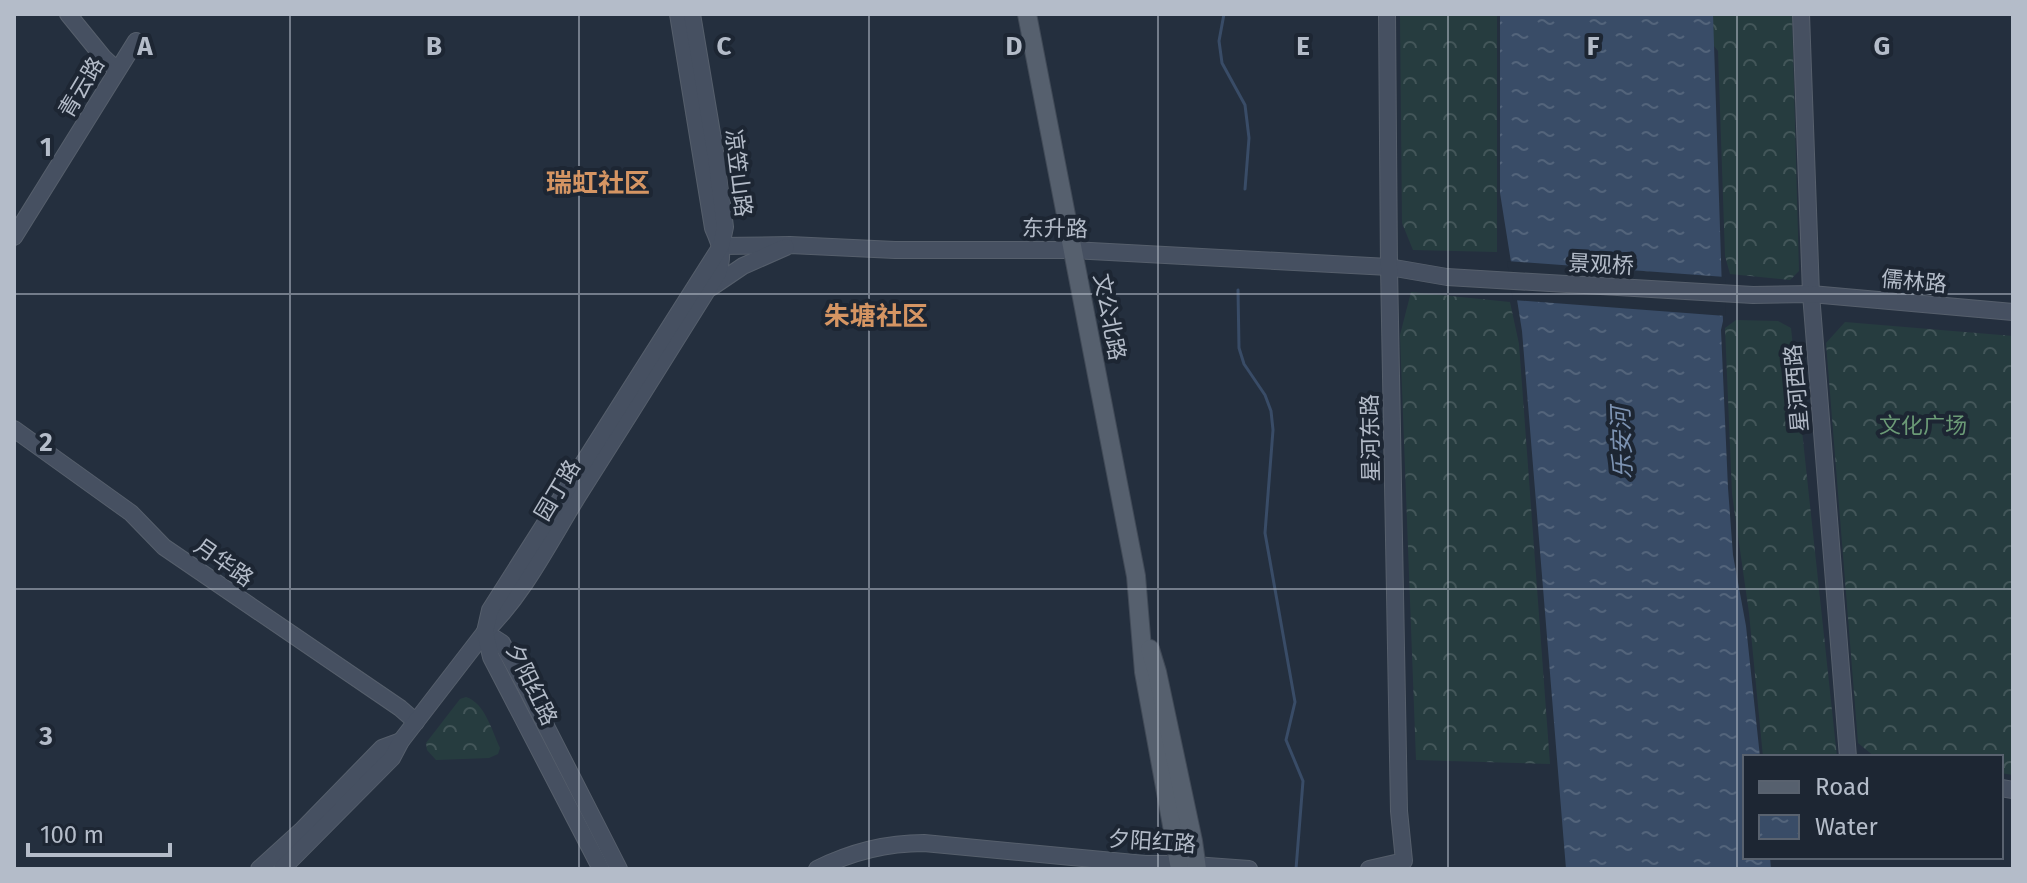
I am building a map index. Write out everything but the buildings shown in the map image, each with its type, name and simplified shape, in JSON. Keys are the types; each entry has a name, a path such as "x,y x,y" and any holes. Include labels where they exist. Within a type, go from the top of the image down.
{"main road":[{"name":"文公北路","path":"1027,14 1136,576 1142,630 1157,672 1189,867"}],"street":[{"path":"68,14 117,70"},
{"name":"凉笠山路","path":"678,14 713,228 721,246"},
{"name":"凉笠山路","path":"692,14 725,227 721,246"},
{"name":"星河东路","path":"1369,869 1404,861 1399,811 1387,14"},
{"name":"星河西路","path":"1801,14 1811,294 1848,755"},
{"name":"青云路","path":"14,237 136,41"},
{"path":"708,290 743,266 790,245"},
{"path":"485,632 490,610 721,246"},
{"name":"东升路","path":"721,246 1072,250 1389,267"},
{"name":"园丁路","path":"282,869 392,758 401,741 485,632 501,617 543,556 708,290 722,260 721,246"},
{"name":"景观桥","path":"1389,267 1447,277 1753,295 1811,294"},
{"name":"儒林路","path":"1811,294 2013,312"},
{"name":"月华路","path":"14,429 131,513 164,547 416,722"},
{"name":"夕阳红路","path":"485,632 491,657 601,869"},
{"name":"夕阳红路","path":"485,632 502,643 619,869"},
{"name":"园丁路","path":"259,869 382,748 401,741"},
{"name":"夕阳红路","path":"817,869 855,853 903,843 1145,864 1249,869"}],"green space":[{"path":"1400,14 1497,14 1497,252 1413,250 1402,223"},
{"path":"1699,14 1792,14 1799,271 1790,280 1730,274 1725,256 1718,51 1704,34"},
{"path":"1411,292 1510,302 1519,344 1550,764 1416,760 1400,335"},
{"path":"1736,320 1778,321 1791,328 1837,755 1763,755 1749,613 1732,494 1725,328"},
{"name":"文化广场","path":"1845,322 2013,336 2013,775 2003,773 2003,755 1873,755 1858,743 1826,343"},
{"path":"466,697 478,705 487,718 500,748 498,754 489,758 436,760 427,750 426,743 460,699"}],"water":[{"name":"乐安河","path":"1500,14 1713,14 1728,488 1733,555 1746,626 1760,755 1743,755 1743,859 1770,859 1771,869 1566,869 1522,331 1500,193"}],"pier":[{"path":"1507,261 1725,277 1726,316 1513,300"}],"waterway":[{"path":"1224,14 1219,41 1222,63 1245,105 1249,138 1245,189"},
{"path":"1238,290 1239,348 1244,364 1265,395 1273,430 1265,533 1295,702 1286,740 1303,781 1296,869"}],"district":[{"name":"瑞虹社区","path":"598,183"},
{"name":"朱塘社区","path":"876,316"}]}
